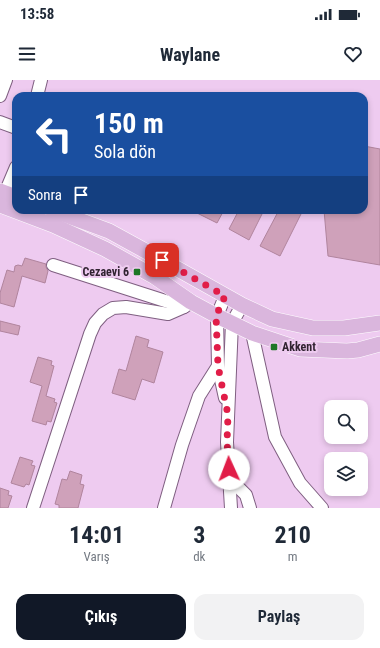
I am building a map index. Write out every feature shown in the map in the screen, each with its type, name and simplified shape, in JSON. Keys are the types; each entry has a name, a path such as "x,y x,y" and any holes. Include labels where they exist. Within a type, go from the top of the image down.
{"main road":[{"path":"35,214 53,225 105,249 154,277 188,304 252,333 300,348 347,351 358,350 380,344"},
{"path":"63,214 109,231 225,296 272,319 313,328 344,328 380,323"}],"street":[{"path":"0,96 6,80"},
{"path":"38,92 41,80"},
{"path":"0,122 12,126"},
{"path":"5,196 12,178"},
{"path":"53,265 188,304"},
{"path":"225,296 216,316 218,366 228,415"},
{"path":"33,508 95,322 103,314 113,308 126,307 168,314 188,304"},
{"path":"231,508 227,442 232,323 242,305"},
{"path":"252,333 276,437 300,483 322,508"},
{"path":"164,508 182,444 199,396 218,366"},
{"path":"229,483 237,486 246,495 250,508"}],"building":[{"path":"368,147 380,149 380,265 328,256 324,214 368,214"},
{"path":"199,214 222,214 217,223"},
{"path":"237,214 262,214 249,240 229,229"},
{"path":"277,214 301,214 280,256 260,246"},
{"path":"25,258 46,264 48,271 45,283 22,276 14,307 0,303 0,293 7,270 14,272 15,266 22,266"},
{"path":"0,321 20,326 18,335 0,331"},
{"path":"136,336 149,340 147,347 163,352 154,383 142,379 135,400 112,393 119,369 126,371"},
{"path":"38,357 52,361 51,365 54,366 46,396 55,399 54,402 57,403 51,422 47,421 46,425 32,421 42,386 30,382"},
{"path":"20,457 33,461 31,465 35,466 29,485 26,484 24,487 11,483"},
{"path":"70,471 82,475 80,484 84,485 78,508 59,508 59,505 55,504 62,479 67,480"},
{"path":"0,488 9,491 8,495 12,496 8,508 0,508"}],"place":[{"name":"Cezaevi 6","path":"137,272"},
{"name":"Akkent","path":"274,347"}],"route":[{"path":"162,260 225,296 216,316 218,366 228,415 227,442 229,469"}]}
